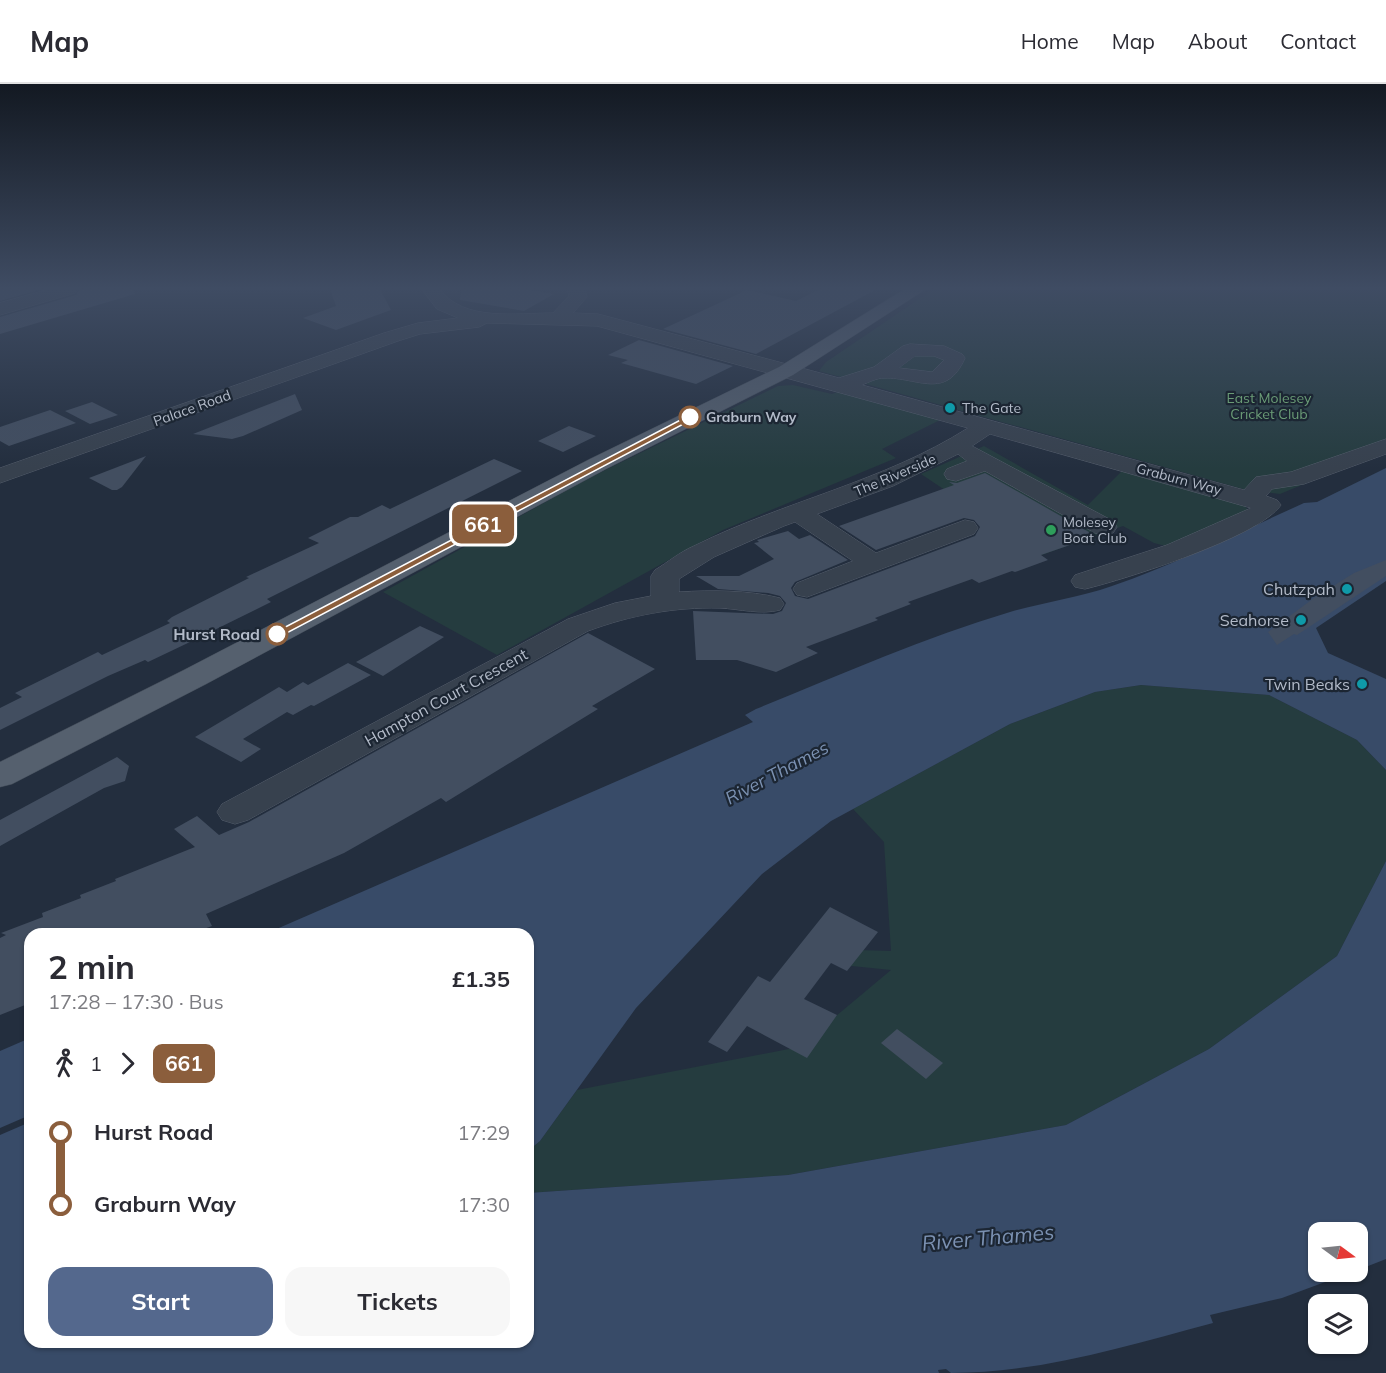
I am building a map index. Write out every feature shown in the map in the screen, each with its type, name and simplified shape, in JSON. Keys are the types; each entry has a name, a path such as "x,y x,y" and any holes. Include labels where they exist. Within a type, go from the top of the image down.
{"main road":[{"path":"0,776 267,639 570,478 786,371 821,349"}],"street":[{"name":"Palace Road","path":"0,476 361,349"},
{"path":"705,349 840,385 881,371"},
{"name":"Graburn Way","path":"840,385 1259,502"},
{"name":"The Riverside","path":"665,600 665,576 703,552 797,512 884,482 959,446 987,426"},
{"path":"959,446 1048,505 1104,527"},
{"path":"1085,581 1177,551 1258,515 1259,502 1266,482 1295,479 1386,446"},
{"path":"956,474 986,462"},
{"path":"797,512 873,562"},
{"path":"807,589 965,528"},
{"name":"Hampton Court Crescent","path":"235,812 578,625 632,606 665,600 715,598 770,604"}],"green space":[{"name":"East Molesey Cricket Club","path":"845,349 1386,349 1386,450 1280,494 1243,489 819,371 826,362"},
{"path":"793,385 832,394 843,390 942,419 882,449 896,458 723,530 497,655 383,592 589,478 778,386"},
{"path":"984,446 1088,505 1124,469 1244,505 1248,510 1173,548 1154,543 1123,526 1042,555 921,474"},
{"path":"1141,685 1269,695 1357,740 1386,770 1386,861 1337,956 1209,1049 1066,1125 788,1175 534,1193 534,1146 577,1090 799,1047 891,970 842,965 856,950 891,951 884,842 853,809 1010,724 1095,692"}],"water":[{"name":"River Thames","path":"1386,468 1386,581 1316,628 1328,653 1386,679 1386,770 1357,740 1269,695 1141,685 1095,692 1010,724 831,821 762,874 636,1008 540,1141 534,1146 534,928 279,928 753,722 745,715 756,709 945,633 1010,612 1086,594 1137,577 1304,503 1317,502"},
{"name":"River Thames","path":"1386,861 1386,1259 1368,1266 1368,1222 1308,1222 1308,1282 1325,1282 1282,1298 1210,1315 1213,1323 1148,1341 1083,1357 984,1372 951,1373 946,1369 938,1370 939,1373 0,1373 0,1135 24,1125 24,1348 534,1348 534,1193 788,1175 1066,1125 1209,1049 1337,956"},
{"path":"24,1041 24,1118 0,1128 0,1051"}],"building":[{"path":"620,349 672,349 733,366 696,384 621,363 628,360 608,355"},
{"path":"738,349 765,349 756,354"},
{"path":"295,394 302,410 243,436 232,439 193,434"},
{"path":"92,402 118,415 90,424 65,411"},
{"path":"50,410 76,423 9,446 0,441 0,427"},
{"path":"569,426 596,436 563,452 538,441"},
{"path":"146,456 122,487 117,490 112,490 89,478"},
{"path":"494,459 522,471 267,599 271,602 148,662 145,660 108,676 0,730 0,708 22,697 15,693 98,652 102,655 170,623 167,621 172,617 249,578 246,577 319,543 308,538 350,517 358,517 382,505 390,509"},
{"path":"985,473 1096,536 1041,555 1048,560 1015,572 1012,571 979,583 972,579 908,602 911,604 875,618 878,620 806,647 818,653 776,672 737,660 696,660 693,611 773,614 782,611 786,603 780,596 768,593 718,589 696,576 739,576 774,559 754,543 759,542 757,540 788,531 799,539 810,535 848,560 795,582 791,588 795,596 808,599 975,536 980,527 974,520 964,518 876,550 839,526 954,485 949,482 957,483"},
{"path":"1386,560 1386,576 1297,635 1294,634 1277,645 1268,632 1314,598 1354,573"},
{"path":"420,626 444,637 383,676 356,662"},
{"path":"588,633 655,669 592,706 598,709 446,802 441,798 344,853 206,914 212,926 206,928 24,928 24,1005 0,1015 0,938 6,935 1,933 43,917 42,913 81,898 80,895 116,881 115,879 195,847 174,829 197,816 219,835 249,822"},
{"path":"348,663 371,675 314,706 311,705 293,715 287,712 243,739 261,749 241,762 195,737 279,687 287,692 303,682 308,685"},
{"path":"117,757 129,766 125,781 104,788 0,846 0,820"},
{"path":"830,907 878,932 847,971 831,963 804,999 837,1015 807,1058 747,1026 727,1052 708,1042 758,976 770,982"},
{"path":"897,1029 943,1063 926,1079 881,1043"}],"bus line":[{"name":"661","path":"277,634 690,417"}],"place":[{"name":"The Gate","path":"950,408"},
{"name":"Graburn Way","path":"690,417"},
{"name":"Molesey Boat Club","path":"1051,530"},
{"name":"Chutzpah","path":"1347,589"},
{"name":"Seahorse","path":"1301,620"},
{"name":"Hurst Road","path":"277,634"},
{"name":"Twin Beaks","path":"1362,684"}]}
